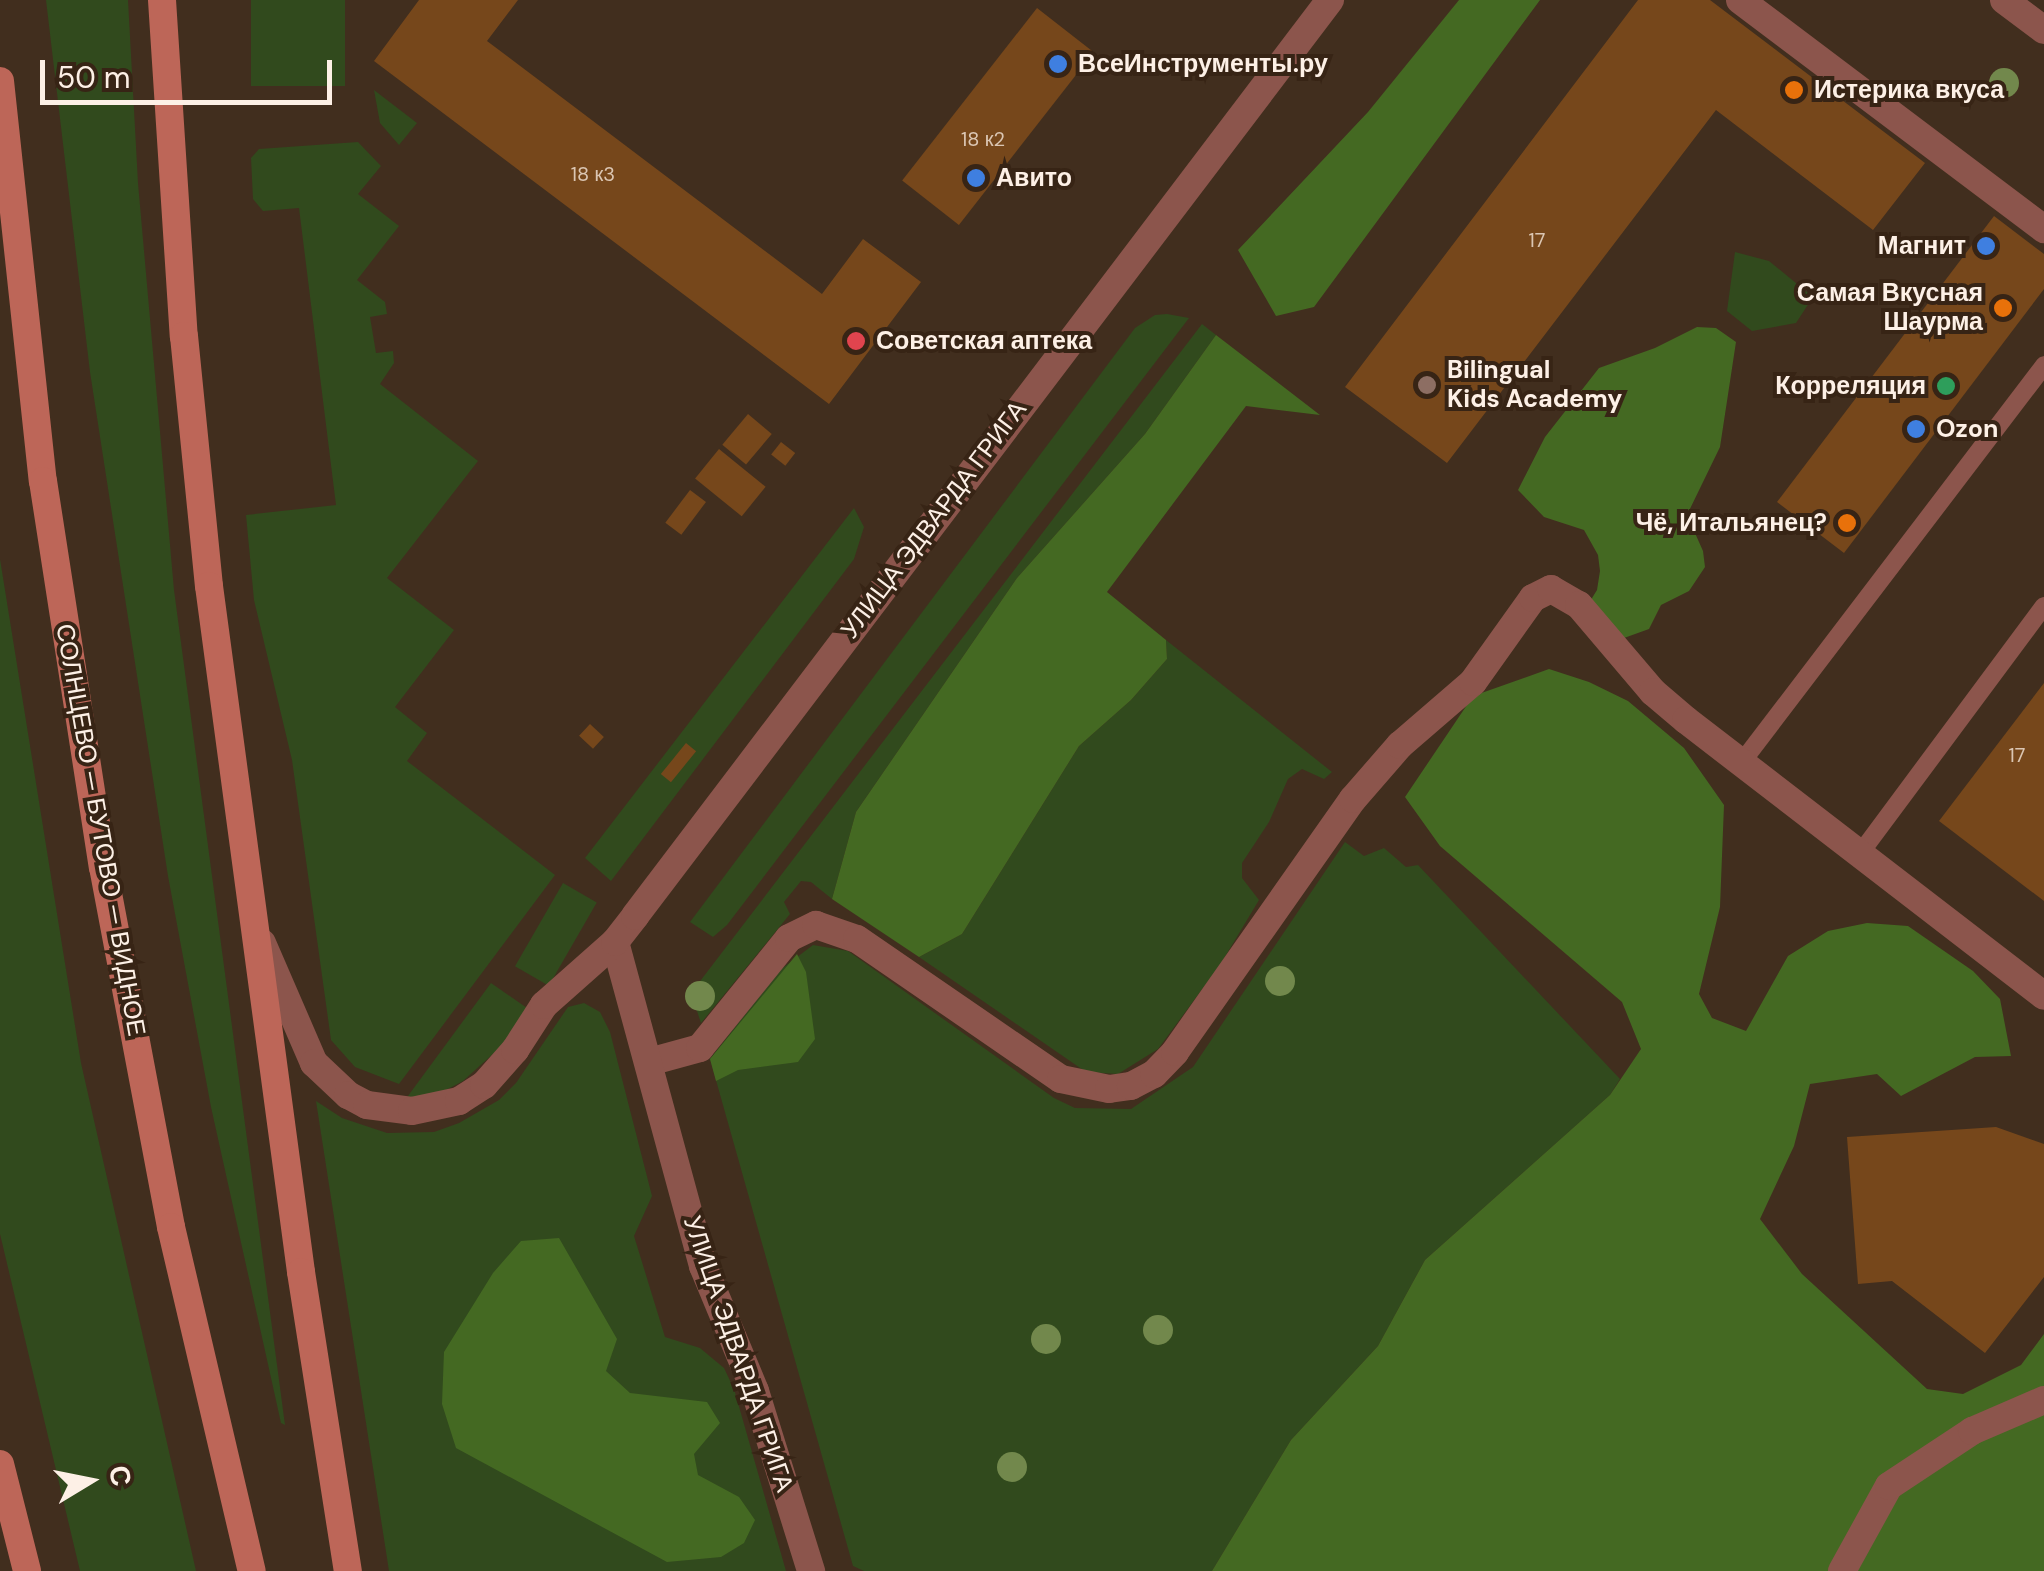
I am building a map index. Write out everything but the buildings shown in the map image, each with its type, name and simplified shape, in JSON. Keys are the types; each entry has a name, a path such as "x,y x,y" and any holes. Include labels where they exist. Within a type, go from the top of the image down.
{"main road":[{"path":"162,0 184,336 210,586 253,919 348,1571"},
{"name":"СОЛНЦЕВО — БУТОВО — ВИДНОЕ","path":"0,81 43,480 103,867 171,1227 252,1571"},
{"path":"0,1464 27,1571"}],"street":[{"name":"УЛИЦА ЭДВАРДА ГРИГА","path":"810,1571 756,1391 703,1266 615,942 1330,0"},
{"path":"1740,0 2044,230"},
{"path":"2004,0 2044,30"},
{"path":"650,1070 700,1048 789,938 816,925 857,939 1061,1078 1080,1086 1108,1089 1131,1086 1154,1074 1175,1052 1344,810 1400,745 1474,682 1542,592 1563,592 1579,605 1653,692 2044,996"},
{"path":"253,919 314,1063 348,1096 392,1110 435,1108 484,1085 515,1050 544,1005 615,942"},
{"path":"1842,1571 1889,1486 1972,1430 2044,1400"}],"lane":[{"path":"1742,762 2044,365"},
{"path":"1859,855 2044,606"}],"green space":[{"path":"46,0 128,0 138,183 174,590 285,1425 281,1423 211,1107 168,876 90,372"},
{"path":"251,0 345,0 345,86 251,86"},
{"path":"1459,0 1540,0 1314,307 1276,316 1238,250 1368,112"},
{"path":"374,90 417,123 399,145 380,123"},
{"path":"358,142 381,166 358,194 399,226 357,280 385,302 387,314 370,317 376,353 393,351 394,363 380,384 478,461 387,578 454,630 395,707 427,733 407,761 555,875 399,1084 355,1067 331,1040 292,760 254,600 246,515 336,505 299,208 263,211 253,199 251,158 259,149"},
{"path":"1735,252 1769,261 1813,297 1796,323 1752,331 1727,311"},
{"path":"1155,315 1189,318 727,925 713,937 690,922 1135,328"},
{"path":"1202,324 1216,335 1145,434 1017,578 856,812 832,899 811,882 801,881 784,902 790,914 701,1023 691,993"},
{"path":"1697,327 1716,328 1736,342 1720,447 1687,515 1703,551 1705,567 1689,591 1661,605 1649,629 1624,638 1584,611 1597,590 1600,571 1598,555 1584,530 1544,517 1518,490 1545,437 1599,368 1655,348"},
{"path":"1216,335 1320,415 1246,406 1107,592 1166,640 1167,659 1131,700 1079,746 962,934 919,957 832,899 856,812 1017,578 1145,434"},
{"path":"854,508 864,527 854,559 611,881 585,858"},
{"path":"0,559 81,1063 196,1571 80,1571 0,1234"},
{"path":"1166,640 1332,772 1324,779 1302,769 1288,779 1269,822 1242,863 1242,878 1259,900 1220,965 1158,1049 1118,1074 1086,1072 919,957 962,934 1079,746 1131,700 1167,659"},
{"path":"1549,669 1628,701 1684,748 1724,805 1720,907 1699,994 1712,1018 1746,1031 1788,956 1828,931 1867,923 1908,926 1973,971 2000,999 2011,1056 1975,1057 1901,1096 1877,1074 1810,1084 1794,1146 1760,1219 1802,1274 1927,1389 1963,1394 2021,1365 2044,1334 2044,1571 1212,1571 1291,1440 1378,1346 1425,1260 1610,1095 1641,1049 1622,1002 1440,846 1405,797 1473,696"},
{"path":"1345,842 1364,856 1384,848 1406,867 1418,865 1620,1079 1610,1095 1425,1260 1378,1346 1291,1440 1212,1571 864,1571 853,1566 710,1059 780,970 813,945 848,951 1054,1098 1075,1108 1131,1109 1193,1067"},
{"path":"563,883 597,902 549,986 515,966"},
{"path":"797,954 806,972 815,1039 798,1062 738,1070 716,1081 710,1059"},
{"path":"491,983 527,1008 505,1043 463,1081 444,1091 405,1100"},
{"path":"584,1003 600,1012 610,1032 652,1196 634,1236 665,1337 700,1348 724,1368 734,1389 786,1571 389,1571 316,1101 342,1118 387,1133 434,1132 459,1123 499,1100 516,1083 568,1007"},
{"path":"559,1238 617,1339 606,1371 630,1393 707,1402 720,1423 694,1454 698,1475 739,1497 755,1520 744,1543 721,1557 667,1562 456,1448 442,1404 444,1352 493,1273 521,1241"}],"place":[{"name":"ВсеИнструменты.ру","path":"1058,64"},
{"name":"Истерика вкуса","path":"1794,90"},
{"name":"Авито","path":"976,178"},
{"name":"Магнит","path":"1986,246"},
{"name":"Самая Вкусная Шаурма","path":"2003,308"},
{"name":"Советская аптека","path":"856,341"},
{"name":"Bilingual Kids Academy","path":"1427,385"},
{"name":"Корреляция","path":"1946,386"},
{"name":"Ozon","path":"1916,429"},
{"name":"Чё, Итальянец?","path":"1847,523"}]}
